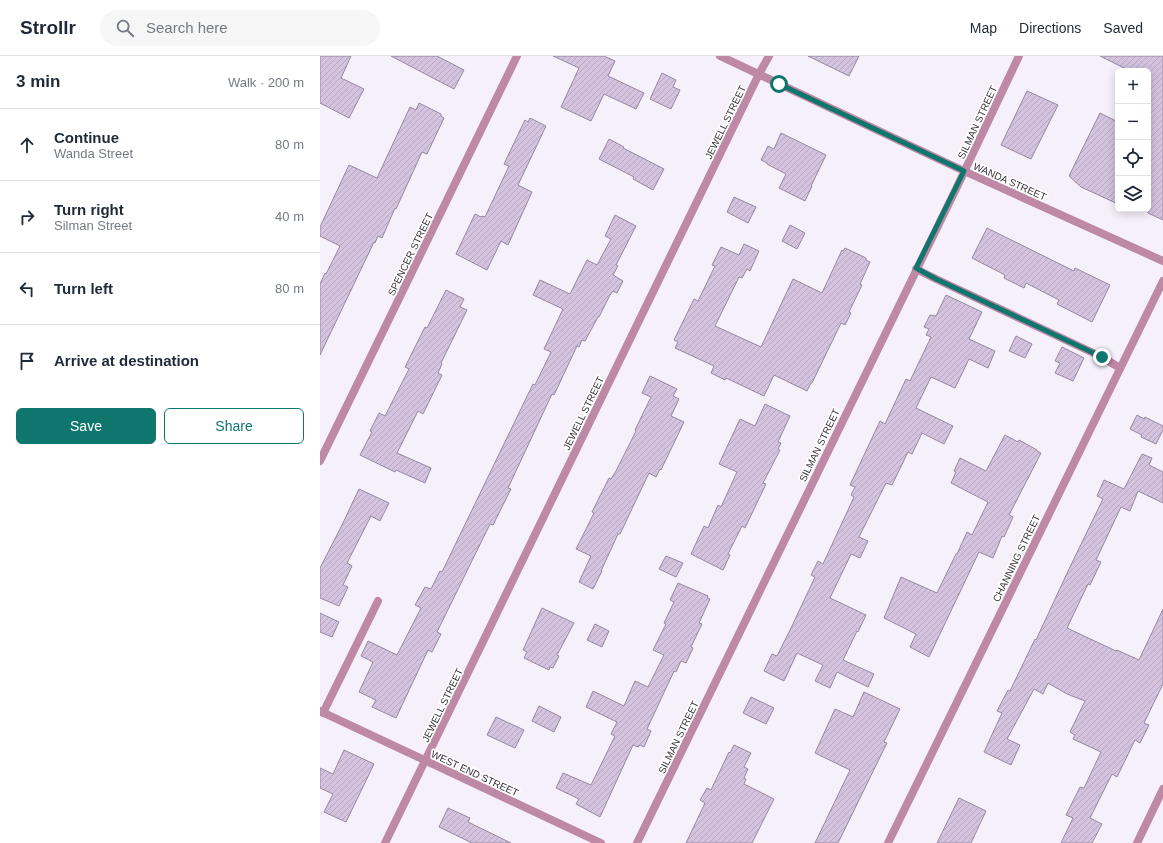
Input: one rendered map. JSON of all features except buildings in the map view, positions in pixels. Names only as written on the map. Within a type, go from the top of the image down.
[{"type":"street","name":"SPENCER STREET","points":[[320,461],[517,56]]},
{"type":"street","name":"WANDA STREET","points":[[720,56],[964,171],[1163,261]]},
{"type":"street","name":"JEWELL STREET","points":[[385,843],[769,56]]},
{"type":"street","name":"SILMAN STREET","points":[[637,843],[1019,56]]},
{"type":"street","points":[[916,268],[936,279],[1102,357],[1120,368]]},
{"type":"street","name":"CHANNING STREET","points":[[888,843],[1163,281]]},
{"type":"street","points":[[321,712],[378,601]]},
{"type":"street","name":"WEST END STREET","points":[[321,712],[601,843]]},
{"type":"street","points":[[1136,843],[1163,789]]},
{"type":"route","points":[[779,84],[964,171],[916,268],[936,279],[1102,357]]}]
